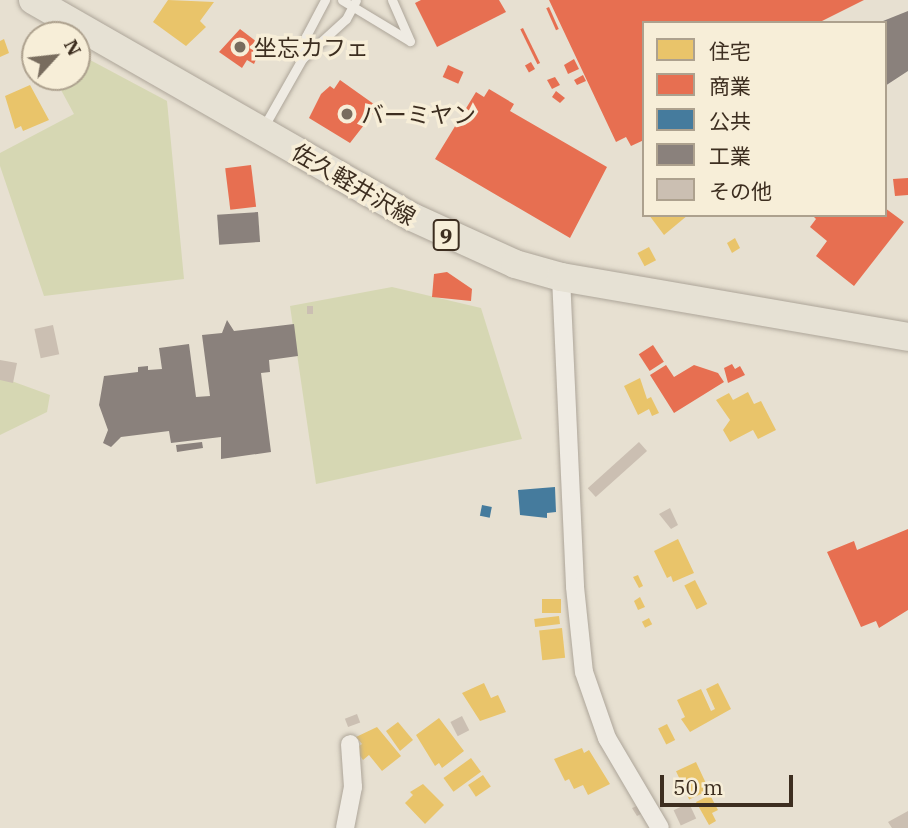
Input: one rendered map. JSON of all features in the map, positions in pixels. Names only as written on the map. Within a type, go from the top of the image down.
[{"type":"main road","name":"佐久軽井沢線","points":[[33,0],[439,232],[515,264],[561,277],[908,337]]},
{"type":"street","points":[[561,277],[575,587],[584,672],[607,738],[660,828]]},
{"type":"street","points":[[345,828],[353,787],[349,744]]},
{"type":"lane","points":[[302,59],[306,36],[325,0]]},
{"type":"lane","points":[[342,0],[354,3],[411,41],[393,0]]},
{"type":"lane","points":[[262,130],[302,59],[346,19],[354,3]]},
{"type":"green space","points":[[91,60],[167,101],[184,279],[44,296],[0,166],[0,153],[74,114],[62,91],[91,91]]},
{"type":"green space","points":[[392,287],[481,308],[522,439],[316,484],[290,306]]},
{"type":"green space","points":[[6,379],[50,395],[47,412],[0,435],[0,380]]},
{"type":"building: 住宅","points":[[168,0],[214,2],[200,21],[206,27],[186,46],[153,22]]},
{"type":"building: 住宅","points":[[4,39],[9,53],[0,57],[0,41]]},
{"type":"building: 住宅","points":[[21,89],[33,91],[49,120],[23,131],[21,126],[15,129],[5,96]]},
{"type":"building: 住宅","points":[[650,217],[686,217],[664,235]]},
{"type":"building: 住宅","points":[[735,238],[740,248],[732,253],[727,243]]},
{"type":"building: 住宅","points":[[649,247],[656,260],[645,266],[638,253]]},
{"type":"building: 住宅","points":[[640,378],[647,399],[651,397],[659,413],[652,416],[649,409],[638,415],[624,386]]},
{"type":"building: 住宅","points":[[748,392],[754,404],[761,401],[776,430],[758,439],[753,430],[730,442],[723,430],[730,420],[716,400],[729,393],[733,400]]},
{"type":"building: 住宅","points":[[678,539],[694,573],[673,582],[671,576],[667,578],[654,551]]},
{"type":"building: 住宅","points":[[638,575],[643,586],[639,588],[633,577]]},
{"type":"building: 住宅","points":[[695,580],[707,604],[697,610],[684,585]]},
{"type":"building: 住宅","points":[[640,597],[645,607],[638,610],[634,601]]},
{"type":"building: 住宅","points":[[542,599],[561,599],[561,613],[542,613]]},
{"type":"building: 住宅","points":[[559,616],[560,624],[535,627],[534,619]]},
{"type":"building: 住宅","points":[[649,618],[652,624],[645,628],[642,622]]},
{"type":"building: 住宅","points":[[562,628],[565,658],[542,660],[539,630]]},
{"type":"building: 住宅","points":[[484,683],[491,698],[498,695],[506,712],[480,721],[462,693]]},
{"type":"building: 住宅","points":[[718,683],[731,709],[690,732],[681,719],[685,717],[677,700],[701,689],[711,711],[715,709],[706,689]]},
{"type":"building: 住宅","points":[[439,718],[464,751],[442,768],[439,763],[435,766],[416,735]]},
{"type":"building: 住宅","points":[[398,722],[413,740],[400,751],[386,731]]},
{"type":"building: 住宅","points":[[667,724],[675,740],[666,745],[658,729]]},
{"type":"building: 住宅","points":[[377,727],[401,756],[382,771],[369,755],[363,760],[355,749],[362,744],[356,737]]},
{"type":"building: 住宅","points":[[582,748],[584,753],[589,750],[610,784],[588,795],[583,785],[574,789],[569,779],[565,781],[554,759]]},
{"type":"building: 住宅","points":[[471,758],[481,772],[453,792],[443,778]]},
{"type":"building: 住宅","points":[[696,762],[709,790],[689,799],[676,771]]},
{"type":"building: 住宅","points":[[483,775],[491,787],[476,797],[468,785]]},
{"type":"building: 住宅","points":[[423,784],[444,805],[425,824],[405,803],[413,795],[410,792]]},
{"type":"building: 住宅","points":[[710,795],[718,810],[712,813],[716,821],[709,825],[696,802]]},
{"type":"building: 商業","points":[[421,0],[499,0],[506,12],[437,47],[415,3]]},
{"type":"building: 商業","points":[[549,0],[864,0],[822,21],[642,21],[642,141],[631,146],[626,137],[616,142]]},
{"type":"building: 商業","points":[[549,7],[559,29],[556,30],[546,8]]},
{"type":"building: 商業","points":[[523,28],[540,63],[537,64],[520,29]]},
{"type":"building: 商業","points":[[240,29],[262,46],[254,64],[247,60],[242,68],[219,52]]},
{"type":"building: 商業","points":[[574,59],[579,69],[568,74],[564,65]]},
{"type":"building: 商業","points":[[531,62],[535,69],[529,72],[525,66]]},
{"type":"building: 商業","points":[[448,65],[464,72],[458,84],[443,77]]},
{"type":"building: 商業","points":[[583,75],[586,81],[577,85],[574,80]]},
{"type":"building: 商業","points":[[555,77],[560,85],[552,89],[547,80]]},
{"type":"building: 商業","points":[[340,80],[378,107],[350,143],[309,118],[321,94],[330,86],[334,89]]},
{"type":"building: 商業","points":[[489,89],[514,104],[510,111],[607,167],[570,238],[435,159],[476,92],[484,97]]},
{"type":"building: 商業","points":[[556,91],[565,98],[560,103],[552,97]]},
{"type":"building: 商業","points":[[251,165],[256,207],[230,210],[225,168]]},
{"type":"building: 商業","points":[[908,178],[908,195],[895,196],[893,179]]},
{"type":"building: 商業","points":[[887,209],[904,222],[854,286],[816,256],[827,241],[810,227],[816,219],[814,217],[887,217]]},
{"type":"building: 商業","points":[[447,272],[472,289],[471,301],[432,297],[434,274]]},
{"type":"building: 商業","points":[[653,345],[664,362],[650,371],[639,354]]},
{"type":"building: 商業","points":[[732,364],[735,369],[740,366],[745,375],[728,383],[724,368]]},
{"type":"building: 商業","points":[[666,365],[674,377],[694,365],[718,373],[724,382],[674,413],[650,375]]},
{"type":"building: 商業","points":[[908,529],[908,610],[879,628],[876,621],[861,627],[827,552],[854,541],[857,550]]},
{"type":"building: 公共","points":[[555,487],[556,512],[547,513],[547,518],[520,515],[518,490]]},
{"type":"building: 公共","points":[[482,505],[492,507],[490,518],[480,516]]},
{"type":"building: 工業","points":[[908,11],[908,71],[887,85],[887,21],[883,21]]},
{"type":"building: 工業","points":[[258,212],[260,242],[219,245],[217,215]]},
{"type":"building: 工業","points":[[227,320],[234,331],[294,324],[298,356],[269,360],[270,372],[261,373],[271,452],[221,459],[221,437],[171,443],[169,431],[121,437],[111,447],[103,443],[108,430],[99,405],[104,376],[138,372],[138,367],[148,366],[148,370],[162,369],[159,348],[189,344],[196,397],[210,396],[202,335],[222,333]]},
{"type":"building: 工業","points":[[202,442],[203,448],[177,452],[176,445]]},
{"type":"building: その他","points":[[307,306],[313,306],[313,314],[307,314]]},
{"type":"building: その他","points":[[53,325],[59,354],[41,358],[34,329]]},
{"type":"building: その他","points":[[0,360],[17,363],[13,383],[0,380]]},
{"type":"building: その他","points":[[639,442],[647,451],[596,497],[588,488]]},
{"type":"building: その他","points":[[670,508],[678,525],[671,529],[659,514]]},
{"type":"building: その他","points":[[357,714],[360,722],[348,727],[345,719]]},
{"type":"building: その他","points":[[462,716],[469,730],[458,736],[450,722]]},
{"type":"building: その他","points":[[689,803],[696,818],[681,826],[674,810]]},
{"type":"building: その他","points":[[637,806],[641,814],[637,816],[632,808]]},
{"type":"building: その他","points":[[908,811],[908,828],[892,828],[888,822]]},
{"type":"place","name":"坐忘カフェ","points":[[240,47]]},
{"type":"place","name":"バーミヤン","points":[[347,114]]}]
